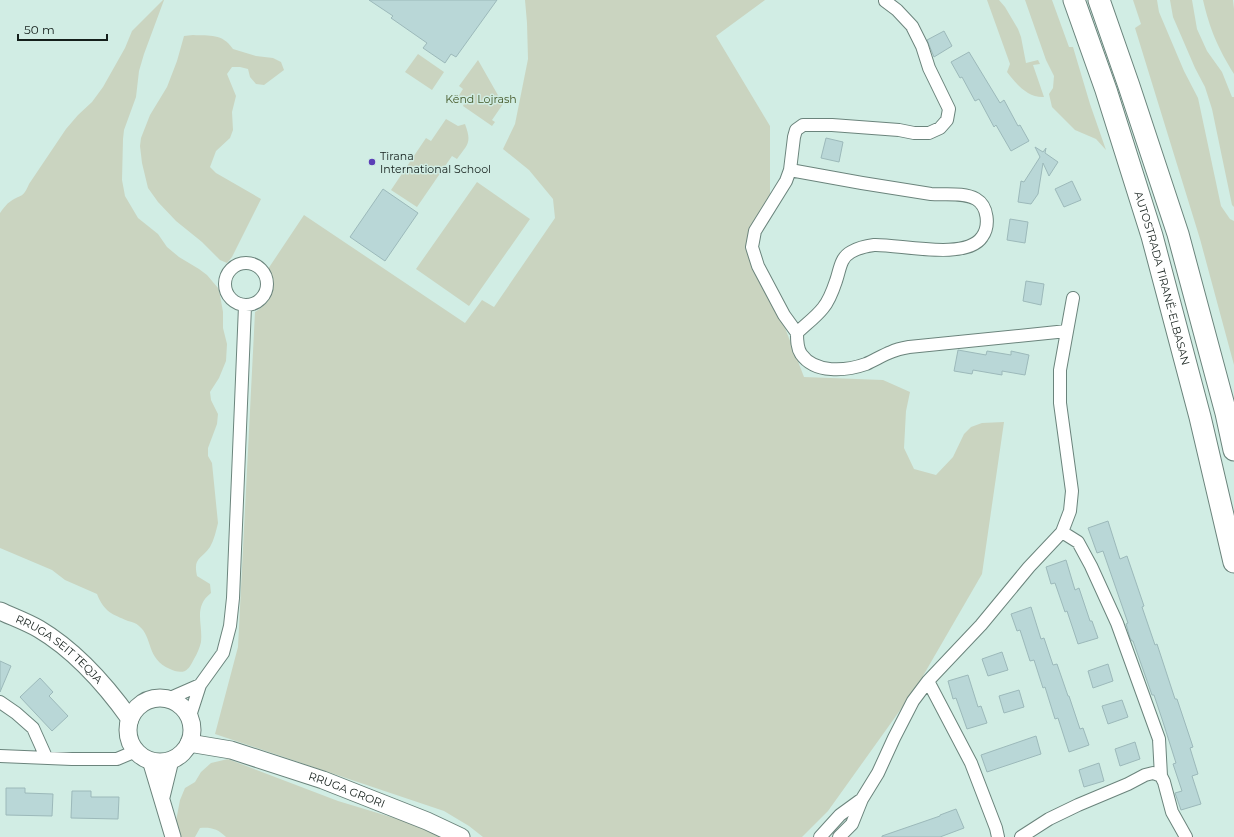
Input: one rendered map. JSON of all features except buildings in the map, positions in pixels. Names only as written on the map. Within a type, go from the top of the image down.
[{"type":"highway","name":"AUTOSTRADA TIRANË-ELBASAN","points":[[1074,0],[1106,90],[1152,236],[1200,417],[1234,562]]},
{"type":"highway","points":[[1099,0],[1178,234],[1224,406],[1234,450]]},
{"type":"main road","name":"RRUGA SEIT TEQJA","points":[[0,611],[38,628],[62,645],[98,678],[130,719]]},
{"type":"main road","name":"RRUGA SEIT TEQJA","points":[[112,694],[142,703]]},
{"type":"main road","points":[[159,698],[168,699],[181,706],[190,722],[191,734],[189,743],[182,753],[171,760],[161,762],[150,760],[143,757],[136,751],[128,736],[130,719],[134,710],[142,703],[159,698]]},
{"type":"main road","name":"RRUGA GRORI","points":[[190,722],[231,750]]},
{"type":"main road","name":"RRUGA GRORI","points":[[189,743],[231,750],[349,790],[427,821],[461,837]]},
{"type":"street","points":[[885,1],[897,10],[912,26],[922,46],[929,68],[949,109],[947,120],[940,128],[929,133],[914,133],[899,130],[832,125],[803,125],[796,130],[790,170],[782,187],[754,232],[752,247],[758,266],[784,315],[797,333],[798,347],[801,354],[811,364],[824,369],[850,369],[866,364],[892,351],[909,347],[1067,331]]},
{"type":"street","points":[[790,170],[868,185],[975,198],[983,205],[987,218],[986,231],[982,238],[976,244],[963,248],[930,249],[875,245],[863,247],[850,253],[840,265],[836,280],[823,308],[797,333]]},
{"type":"street","points":[[839,837],[852,824],[862,799],[878,773],[913,702],[928,681],[981,625],[1029,567],[1062,532],[1070,511],[1072,491],[1060,402],[1060,370],[1073,298]]},
{"type":"street","points":[[190,722],[200,685],[222,653],[230,626],[233,590],[245,306]]},
{"type":"street","points":[[1062,532],[1078,542],[1091,566],[1117,623],[1159,739],[1161,776],[1172,812],[1186,837]]},
{"type":"street","points":[[928,681],[971,763],[996,828],[998,837]]},
{"type":"street","points":[[168,699],[200,685]]},
{"type":"street","points":[[0,702],[16,713],[33,728],[46,757]]},
{"type":"street","points":[[0,756],[117,759],[136,751]]},
{"type":"street","points":[[150,760],[173,837]]},
{"type":"street","points":[[162,798],[171,760]]},
{"type":"street","points":[[1021,837],[1066,811],[1145,775],[1154,774],[1161,776]]},
{"type":"street","points":[[820,837],[840,815],[862,799]]},
{"type":"green space","points":[[163,0],[144,54],[139,71],[136,97],[124,130],[122,180],[125,196],[138,218],[158,234],[167,247],[179,257],[207,275],[218,288],[223,312],[223,328],[227,344],[226,361],[219,378],[210,392],[211,400],[218,414],[217,424],[208,448],[208,456],[212,463],[218,523],[210,547],[199,559],[196,565],[197,576],[210,584],[211,593],[205,598],[200,610],[201,642],[199,648],[189,667],[185,671],[181,672],[177,672],[162,665],[153,654],[146,636],[137,624],[109,612],[97,594],[65,580],[52,570],[0,548],[0,213],[11,201],[25,192],[66,129],[92,102],[103,87],[125,48],[132,31]]},
{"type":"green space","points":[[525,0],[765,0],[716,36],[770,126],[770,195],[755,250],[804,377],[883,380],[910,392],[906,411],[904,448],[914,469],[936,475],[953,457],[964,434],[971,427],[982,423],[1004,422],[982,574],[916,688],[828,811],[802,837],[483,837],[469,826],[444,811],[215,734],[238,647],[255,312],[266,303],[272,294],[272,282],[268,269],[304,215],[465,323],[482,300],[494,307],[555,218],[553,199],[529,170],[503,149],[515,124],[528,59]]},
{"type":"green space","points":[[987,0],[999,0],[1005,7],[1021,37],[1026,63],[1038,60],[1040,64],[1033,65],[1044,97],[1038,97],[1028,93],[1014,81],[1007,72],[1010,64]]},
{"type":"green space","points":[[1025,0],[1052,0],[1069,47],[1073,47],[1090,104],[1106,150],[1096,139],[1075,130],[1052,107],[1049,94],[1053,88],[1054,76],[1046,60]]},
{"type":"green space","points":[[1133,0],[1157,0],[1159,12],[1184,71],[1198,98],[1221,206],[1230,219],[1234,221],[1234,365],[1200,239],[1135,28],[1141,24]]},
{"type":"green space","points":[[1170,0],[1192,0],[1197,29],[1207,51],[1222,72],[1232,97],[1234,97],[1234,207],[1232,205],[1212,109],[1205,87],[1173,17]]},
{"type":"green space","points":[[1203,0],[1233,0],[1234,74],[1223,56],[1215,38]]},
{"type":"green space","points":[[184,36],[215,36],[224,40],[233,49],[256,56],[273,58],[281,62],[284,70],[264,85],[256,84],[250,77],[248,69],[232,67],[227,74],[236,96],[232,112],[233,130],[230,138],[216,151],[210,167],[216,173],[261,199],[232,257],[227,263],[220,260],[202,242],[176,221],[158,202],[148,188],[142,163],[140,146],[141,138],[150,115],[167,87],[177,61]]},
{"type":"green space","name":"Kënd Lojrash","points":[[418,54],[444,72],[432,90],[405,72]]},
{"type":"green space","name":"Kënd Lojrash","points":[[478,60],[503,104],[492,120],[495,122],[492,126],[463,106],[465,102],[458,97],[463,89],[459,86]]},
{"type":"green space","points":[[446,119],[458,126],[465,124],[468,135],[468,143],[457,159],[452,156],[417,207],[391,190],[426,138],[431,141]]},
{"type":"green space","points":[[477,182],[530,219],[469,306],[416,269]]},
{"type":"green space","points":[[228,759],[338,801],[434,830],[448,837],[226,837],[217,830],[211,828],[200,828],[195,837],[180,837],[175,826],[180,800],[185,788],[195,782],[201,772],[211,763]]},
{"type":"place","name":"Tirana International School","points":[[372,162]]}]
